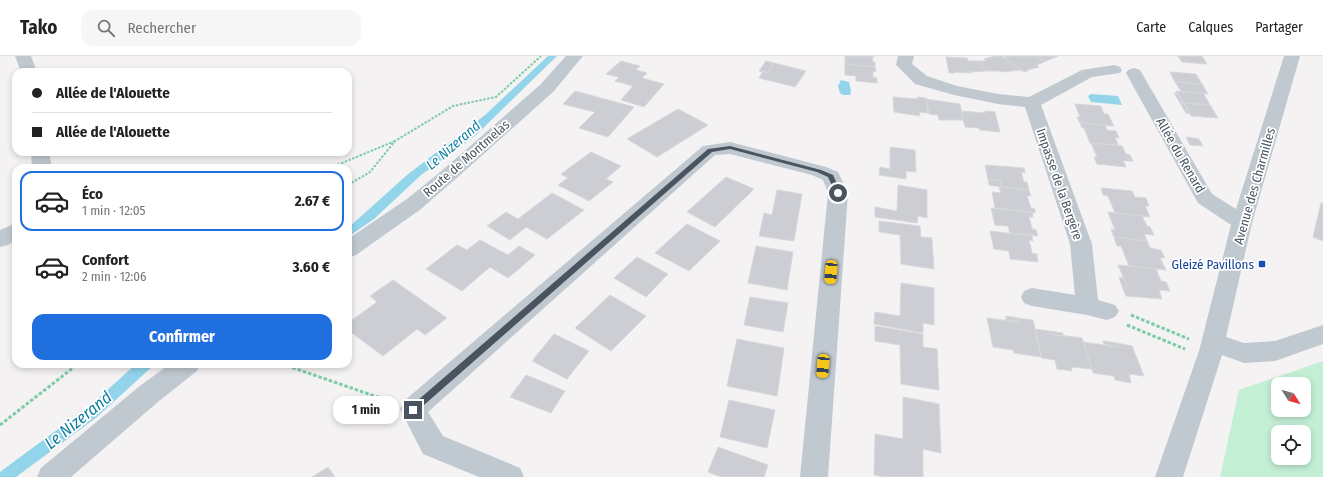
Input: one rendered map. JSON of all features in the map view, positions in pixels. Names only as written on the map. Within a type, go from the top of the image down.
[{"type":"street","points":[[23,56],[28,68]]},
{"type":"street","name":"Route de Montmelas","points":[[352,247],[414,204],[452,172],[547,88],[575,56]]},
{"type":"street","points":[[906,56],[904,64],[921,80],[954,90],[998,99],[1032,103],[1088,73],[1120,64]]},
{"type":"street","name":"Avenue des Charmilles","points":[[1169,477],[1211,349],[1242,223],[1292,56]]},
{"type":"street","name":"Allée du Renard","points":[[1120,64],[1205,198],[1242,223]]},
{"type":"street","name":"Impasse de la Bergère","points":[[1032,103],[1081,244],[1097,308]]},
{"type":"street","points":[[510,477],[433,445],[413,410],[710,150],[730,148],[819,171],[831,176],[838,193],[814,477]]},
{"type":"street","points":[[0,240],[12,232]]},
{"type":"street","points":[[1032,297],[1097,308]]},
{"type":"street","points":[[1211,349],[1244,353],[1275,351],[1323,334]]},
{"type":"street","points":[[51,477],[150,393],[183,368]]},
{"type":"path","points":[[340,164],[395,141],[453,106],[496,97],[541,56]]},
{"type":"path","points":[[352,183],[370,172],[395,141]]},
{"type":"path","points":[[1097,308],[1118,321],[1211,349]]},
{"type":"path","points":[[1097,308],[1123,312],[1211,349]]},
{"type":"path","points":[[0,425],[73,368]]},
{"type":"path","points":[[293,368],[413,410]]},
{"type":"green space","points":[[1323,361],[1323,477],[1220,477],[1239,390],[1271,379],[1271,417],[1311,417],[1311,377],[1277,377]]},
{"type":"water","name":"Le Nizerand","points":[[548,56],[557,56],[475,136],[421,175],[374,219],[352,234],[352,224],[407,175],[485,115]]},
{"type":"water","points":[[841,80],[849,82],[851,91],[850,95],[843,95],[840,93],[838,86]]},
{"type":"water","points":[[1091,94],[1118,96],[1122,105],[1091,102],[1088,96]]},
{"type":"water","name":"Le Nizerand","points":[[132,368],[151,368],[97,417],[16,477],[0,477],[0,472],[92,404]]},
{"type":"building","points":[[845,56],[872,56],[873,62],[875,62],[875,67],[845,64]]},
{"type":"building","points":[[1002,56],[1021,70],[1002,72],[986,71],[978,61],[987,61],[984,59]]},
{"type":"building","points":[[1036,56],[1046,61],[1037,65],[1039,67],[1024,72],[1003,57]]},
{"type":"building","points":[[1036,56],[1058,56],[1046,61]]},
{"type":"building","points":[[1178,56],[1202,56],[1207,64],[1182,62]]},
{"type":"building","points":[[946,57],[967,58],[968,61],[978,61],[986,71],[949,73]]},
{"type":"building","points":[[621,61],[640,66],[636,70],[647,73],[642,78],[664,84],[644,107],[621,100],[633,86],[615,81],[619,77],[606,74]]},
{"type":"building","points":[[766,61],[774,63],[768,73],[759,71]]},
{"type":"building","points":[[774,63],[806,71],[795,87],[759,78],[763,71],[768,73]]},
{"type":"building","points":[[845,64],[875,67],[876,72],[873,72],[873,77],[877,78],[877,83],[856,81],[856,76],[845,75]]},
{"type":"building","points":[[1170,72],[1196,74],[1202,84],[1175,82]]},
{"type":"building","points":[[1175,82],[1202,84],[1208,94],[1181,91]]},
{"type":"building","points":[[575,91],[634,107],[608,137],[579,128],[595,112],[563,104]]},
{"type":"building","points":[[1176,91],[1203,93],[1210,105],[1184,103]]},
{"type":"building","points":[[1174,93],[1178,94],[1184,103],[1180,103]]},
{"type":"building","points":[[893,97],[917,99],[917,97],[926,98],[928,113],[919,112],[920,116],[894,112]]},
{"type":"building","points":[[926,99],[960,104],[963,120],[939,120],[938,115],[929,114]]},
{"type":"building","points":[[1180,103],[1184,103],[1190,114],[1186,113]]},
{"type":"building","points":[[1184,103],[1210,105],[1218,118],[1191,116]]},
{"type":"building","points":[[1075,104],[1101,106],[1104,114],[1108,114],[1114,126],[1080,123],[1077,117],[1080,117]]},
{"type":"building","points":[[678,109],[708,125],[657,157],[627,139]]},
{"type":"building","points":[[961,111],[985,113],[985,111],[995,112],[1000,132],[965,127]]},
{"type":"building","points":[[1080,123],[1105,125],[1107,130],[1116,131],[1119,138],[1115,137],[1118,145],[1090,143],[1084,128],[1082,128]]},
{"type":"building","points":[[1186,137],[1199,139],[1203,146],[1190,145]]},
{"type":"building","points":[[1091,143],[1122,146],[1126,154],[1130,155],[1133,161],[1123,161],[1126,167],[1097,164],[1094,157],[1097,157]]},
{"type":"building","points":[[890,147],[915,150],[916,172],[906,171],[906,179],[879,175],[880,167],[890,169]]},
{"type":"building","points":[[591,152],[621,166],[606,179],[613,182],[589,201],[558,185],[568,178],[561,174]]},
{"type":"building","points":[[985,165],[1024,168],[1025,173],[1021,172],[1024,182],[1027,182],[1029,190],[1001,187],[1000,180],[988,179]]},
{"type":"building","points":[[726,177],[754,189],[715,227],[687,212]]},
{"type":"building","points":[[988,179],[1000,180],[1001,187],[989,185]]},
{"type":"building","points":[[898,185],[927,190],[927,218],[918,216],[917,223],[875,217],[875,207],[897,211]]},
{"type":"building","points":[[999,187],[1029,190],[1031,196],[1027,196],[1031,208],[1035,209],[1035,213],[995,208],[992,192],[1001,193]]},
{"type":"building","points":[[1101,188],[1132,191],[1135,197],[1146,198],[1149,206],[1145,206],[1150,217],[1115,213],[1108,196],[1103,195]]},
{"type":"building","points":[[777,190],[802,194],[794,241],[759,236],[764,213],[772,215]]},
{"type":"building","points":[[552,193],[584,210],[547,239],[526,227],[510,240],[487,226],[506,212],[518,219]]},
{"type":"building","points":[[1321,203],[1323,203],[1323,241],[1313,237]]},
{"type":"building","points":[[991,208],[1032,212],[1033,217],[1029,217],[1032,229],[1036,230],[1038,236],[1010,233],[1008,226],[995,225]]},
{"type":"building","points":[[1108,212],[1142,216],[1154,235],[1144,234],[1147,241],[1114,237],[1111,229],[1115,230]]},
{"type":"building","points":[[879,221],[920,226],[921,237],[932,238],[934,269],[901,264],[900,235],[879,232]]},
{"type":"building","points":[[687,224],[720,241],[689,271],[655,253]]},
{"type":"building","points":[[990,231],[1032,236],[1033,241],[1029,240],[1032,253],[1037,254],[1038,262],[1010,259],[1009,251],[994,249]]},
{"type":"building","points":[[1114,237],[1147,241],[1150,248],[1161,250],[1165,258],[1160,258],[1166,270],[1129,266],[1121,246],[1117,246]]},
{"type":"building","points":[[480,240],[508,255],[519,246],[535,255],[508,278],[490,267],[462,291],[426,269],[457,245],[467,250]]},
{"type":"building","points":[[756,246],[793,252],[787,290],[748,283]]},
{"type":"building","points":[[637,257],[668,274],[646,297],[614,278]]},
{"type":"building","points":[[1118,265],[1156,269],[1161,281],[1166,282],[1170,291],[1159,290],[1162,299],[1126,296],[1122,286],[1128,287]]},
{"type":"building","points":[[1119,277],[1124,278],[1128,287],[1122,286]]},
{"type":"building","points":[[393,280],[447,318],[425,335],[417,329],[383,356],[352,333],[352,320],[377,302],[370,296]]},
{"type":"building","points":[[901,283],[934,288],[934,325],[923,323],[923,333],[874,324],[875,312],[900,316]]},
{"type":"building","points":[[610,295],[646,316],[611,351],[575,328]]},
{"type":"building","points":[[750,297],[788,303],[783,332],[744,325]]},
{"type":"building","points":[[1006,316],[1018,318],[1019,322],[1006,320]]},
{"type":"building","points":[[987,318],[1019,322],[1018,318],[1033,320],[1041,357],[1014,353],[1013,350],[993,347]]},
{"type":"building","points":[[875,326],[923,334],[923,347],[937,349],[939,390],[901,384],[900,345],[875,341]]},
{"type":"building","points":[[1035,329],[1049,331],[1050,334],[1082,338],[1092,369],[1071,367],[1072,371],[1057,369],[1055,360],[1042,358]]},
{"type":"building","points":[[1049,331],[1063,333],[1063,336],[1050,334]]},
{"type":"building","points":[[554,334],[589,351],[567,379],[532,361]]},
{"type":"building","points":[[737,339],[784,348],[777,396],[727,386]]},
{"type":"building","points":[[1103,341],[1117,343],[1118,347],[1104,344]]},
{"type":"building","points":[[1083,342],[1118,347],[1117,343],[1132,346],[1144,376],[1129,374],[1131,383],[1115,380],[1114,376],[1093,373]]},
{"type":"building","points":[[526,375],[565,391],[551,413],[510,397]]},
{"type":"building","points":[[903,397],[939,404],[941,453],[923,449],[923,477],[885,477],[874,475],[875,434],[903,439]]},
{"type":"building","points":[[729,400],[775,410],[767,448],[720,437]]},
{"type":"building","points":[[718,447],[768,465],[764,477],[721,477],[708,472]]},
{"type":"building","points":[[328,467],[335,477],[312,477]]},
{"type":"place","name":"Gleizé Pavillons","points":[[1262,264]]},
{"type":"route","points":[[413,410],[710,150],[730,148],[819,171],[831,176],[838,193]]}]
